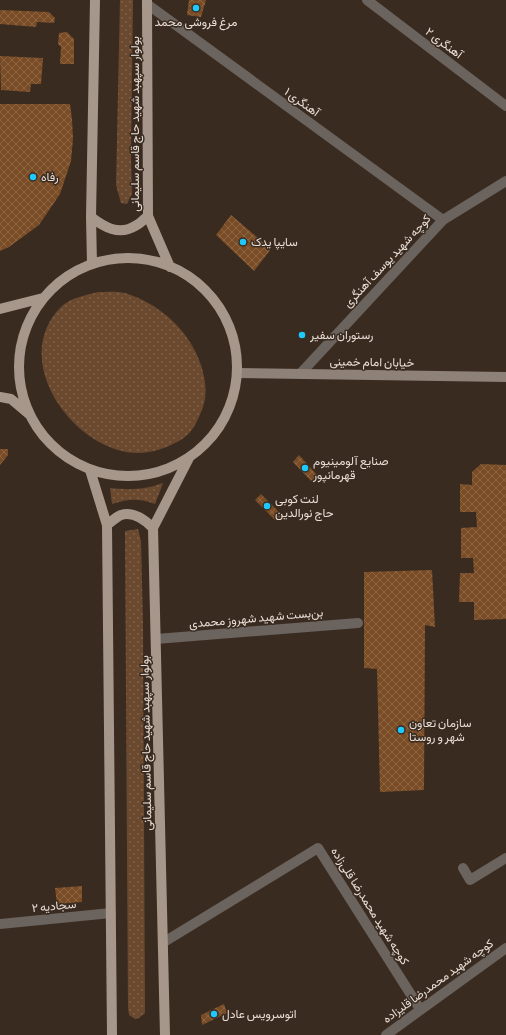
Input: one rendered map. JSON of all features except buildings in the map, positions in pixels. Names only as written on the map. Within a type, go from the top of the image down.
[{"type":"main road","points":[[92,264],[91,218],[95,0]]},
{"type":"main road","name":"بولوار سپهبد شهید حاج قاسم سلیمانی","points":[[147,2],[148,216],[170,266]]},
{"type":"main road","points":[[91,218],[105,227],[119,232],[135,227],[148,216]]},
{"type":"main road","points":[[118,258],[144,259],[170,266],[198,284],[220,309],[234,340],[237,373],[230,406],[214,436],[189,458],[158,473],[124,477],[90,470],[66,457],[55,448],[45,438],[30,415],[20,385],[19,354],[27,324],[43,298],[66,277],[92,264],[118,258]]},
{"type":"main road","points":[[0,309],[43,298]]},
{"type":"main road","name":"خیابان امام خمینی","points":[[237,373],[506,376]]},
{"type":"main road","points":[[0,397],[11,399],[30,415]]},
{"type":"main road","name":"بولوار سپهبد شهید حاج قاسم سلیمانی","points":[[165,1035],[164,942],[153,528],[189,458]]},
{"type":"main road","points":[[90,470],[107,525],[112,1035]]},
{"type":"main road","points":[[107,525],[120,515],[133,515],[145,520],[153,528]]},
{"type":"street","name":"آهنگری ۲","points":[[367,0],[506,106]]},
{"type":"street","name":"آهنگری ۱","points":[[147,2],[442,220]]},
{"type":"street","name":"کوچه شهید یوسف آهنگری","points":[[300,374],[442,220],[506,181]]},
{"type":"street","name":"بن‌بست شهید شهروز محمدی","points":[[156,639],[358,623]]},
{"type":"street","name":"کوچه شهید محمدرضا قلی‌زاده","points":[[164,942],[318,848],[420,1010]]},
{"type":"street","points":[[463,868],[470,880],[506,858]]},
{"type":"street","name":"سجادیه ۲","points":[[0,924],[112,913]]},
{"type":"street","name":"کوچه شهید محمدرضا قلیزاده","points":[[386,1035],[506,948]]},
{"type":"shaded area","points":[[120,0],[133,0],[132,194],[127,204],[121,203],[116,185]]},
{"type":"shaded area","points":[[98,292],[125,293],[150,304],[172,320],[196,352],[204,377],[205,401],[192,430],[182,440],[150,452],[136,453],[122,451],[101,443],[81,430],[65,412],[52,392],[44,370],[42,348],[48,326],[62,306],[66,303],[79,297]]},
{"type":"shaded area","points":[[163,483],[155,504],[134,500],[112,504],[110,488],[136,489]]},
{"type":"shaded area","points":[[138,529],[141,541],[143,625],[145,1013],[139,1018],[135,1019],[129,1015],[128,1008],[125,531]]},
{"type":"place","name":"مرغ فروشی محمد","points":[[196,8]]},
{"type":"place","name":"رفاه","points":[[33,177]]},
{"type":"place","name":"سایپا یدک","points":[[243,242]]},
{"type":"place","name":"رستوران سفیر","points":[[302,335]]},
{"type":"place","name":"صنایع آلومینیوم قهرمانپور","points":[[305,468]]},
{"type":"place","name":"لنت کوبی حاج نورالدین","points":[[267,506]]},
{"type":"place","name":"سازمان تعاون شهر و روستا","points":[[401,730]]},
{"type":"place","name":"اتوسرویس عادل","points":[[214,1014]]}]
